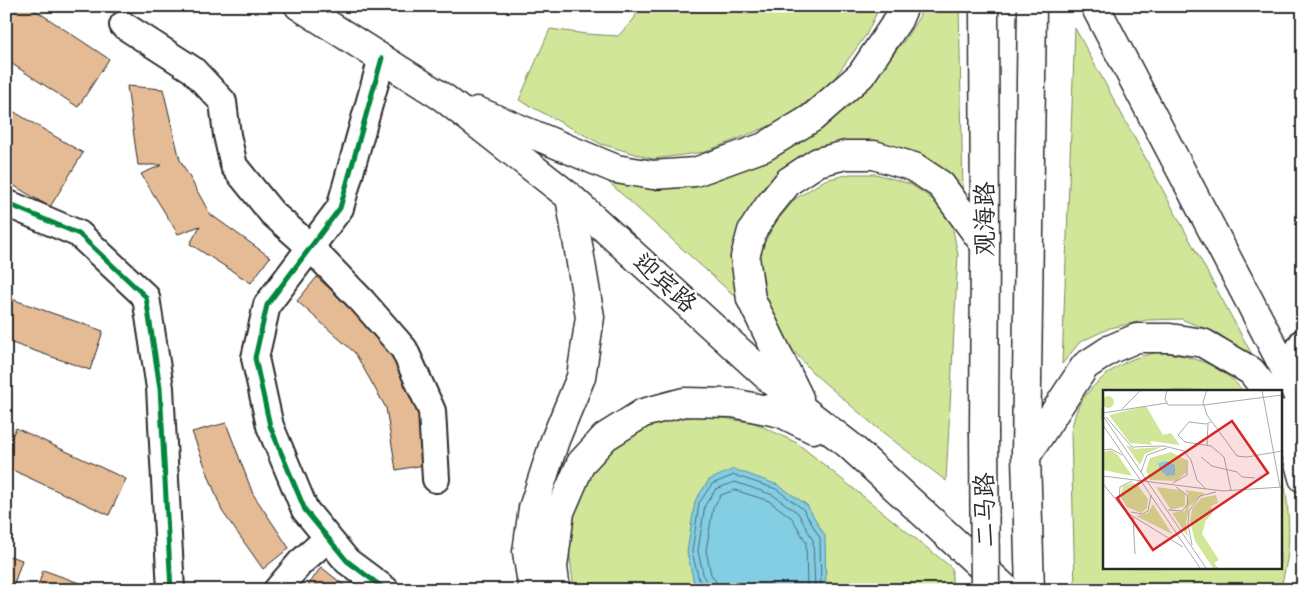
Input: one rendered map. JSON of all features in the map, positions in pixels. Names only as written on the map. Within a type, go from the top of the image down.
[{"type":"main road","name":"迎宾路","points":[[299,6],[444,98],[570,197],[805,411],[849,445],[1007,590]]},
{"type":"main road","points":[[444,98],[616,169],[653,175],[695,172],[764,147],[812,118],[860,75],[898,20],[904,6]]},
{"type":"main road","name":"观海路","points":[[984,6],[984,431]]},
{"type":"main road","name":"二马路","points":[[1030,590],[1026,456],[1032,6]]},
{"type":"main road","points":[[1095,6],[1286,371],[1303,409]]},
{"type":"main road","points":[[805,411],[751,299],[745,257],[752,231],[789,181],[818,162],[846,155],[874,155],[914,167],[941,185],[985,245]]},
{"type":"main road","points":[[533,590],[527,552],[532,508],[555,440],[581,377],[590,317],[570,197]]},
{"type":"main road","points":[[1026,456],[1085,366],[1111,348],[1136,338],[1170,338],[1203,343],[1251,371],[1266,390]]},
{"type":"main road","points":[[556,590],[553,566],[560,512],[581,463],[605,437],[644,413],[684,402],[733,403],[781,414],[849,445]]},
{"type":"main road","points":[[1282,417],[1303,478]]},
{"type":"main road","name":"二马路","points":[[984,431],[985,590]]},
{"type":"street","points":[[123,25],[193,70],[223,102],[234,166],[272,213],[310,247],[363,302],[404,349],[432,411],[436,479]]},
{"type":"street","points":[[382,58],[340,208],[267,306],[255,358],[270,426],[304,510],[347,561],[386,590]]},
{"type":"street","points":[[6,203],[79,234],[146,297],[160,388],[171,590]]},
{"type":"street","points":[[1286,371],[1303,342]]},
{"type":"street","points":[[277,590],[300,563],[328,538]]},
{"type":"green space","points":[[640,6],[880,6],[866,35],[831,83],[782,121],[705,152],[653,159],[601,144],[519,100],[550,29],[618,36],[634,19]]},
{"type":"green space","points":[[923,6],[959,6],[963,190],[939,169],[915,152],[883,143],[850,143],[789,165],[766,184],[741,226],[739,300],[594,169],[721,174],[748,168],[790,148],[821,126],[881,69],[904,41],[919,17]]},
{"type":"green space","points":[[1075,28],[1256,362],[1219,334],[1181,319],[1147,320],[1110,328],[1080,342],[1062,364]]},
{"type":"green space","points":[[850,174],[876,174],[910,184],[934,200],[951,220],[958,255],[946,481],[876,427],[812,372],[781,336],[760,300],[757,269],[763,245],[776,222],[795,199],[825,180]]},
{"type":"green space","points":[[1158,352],[1205,362],[1225,374],[1242,390],[1103,390],[1103,568],[1282,568],[1282,473],[1287,499],[1289,538],[1287,559],[1280,590],[1075,590],[1071,431],[1076,411],[1088,393],[1111,371],[1132,359]]},
{"type":"green space","points":[[703,415],[755,423],[797,443],[952,568],[952,590],[577,590],[573,582],[567,533],[582,486],[604,456],[632,432],[665,421]]},
{"type":"water","points":[[734,469],[778,485],[807,505],[825,536],[826,590],[699,590],[694,583],[687,552],[695,501],[709,480]]},
{"type":"building","points":[[6,6],[29,6],[109,59],[78,107],[6,60]]},
{"type":"building","points":[[127,86],[163,89],[180,160],[210,214],[270,257],[251,283],[190,244],[200,226],[178,234],[141,174],[162,165],[138,165]]},
{"type":"building","points":[[6,107],[83,153],[50,207],[6,181]]},
{"type":"building","points":[[317,277],[377,332],[418,397],[435,463],[396,470],[386,408],[355,353],[297,301]]},
{"type":"building","points":[[6,297],[103,331],[90,370],[6,341]]},
{"type":"building","points":[[226,423],[253,494],[289,548],[263,569],[222,511],[192,432]]},
{"type":"building","points":[[16,428],[126,479],[109,515],[6,467],[6,448]]},
{"type":"building","points":[[6,555],[22,560],[12,590],[6,590]]},
{"type":"building","points":[[321,567],[350,590],[305,590]]},
{"type":"building","points":[[43,570],[99,590],[37,590]]},
{"type":"cycle path","points":[[382,58],[340,208],[267,305],[255,358],[270,426],[305,510],[347,561],[386,590]]},
{"type":"cycle path","points":[[6,203],[79,234],[146,297],[160,388],[171,590]]}]
